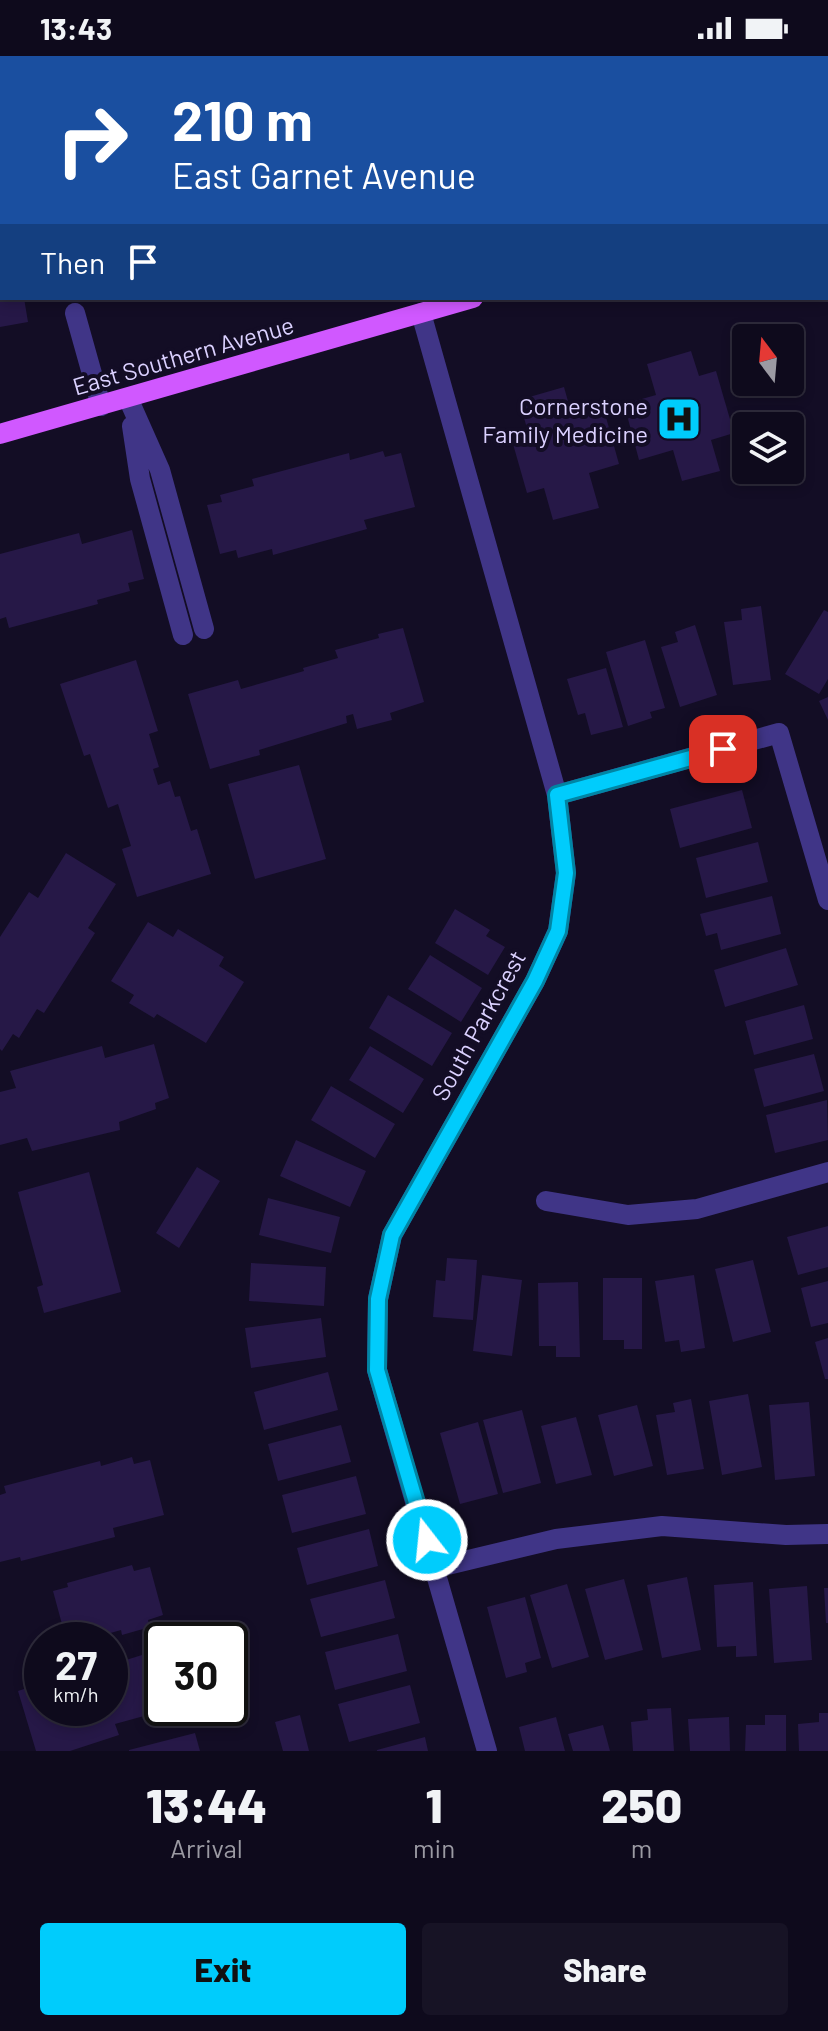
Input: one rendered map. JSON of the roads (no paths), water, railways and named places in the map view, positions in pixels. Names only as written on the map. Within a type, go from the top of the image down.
[{"type":"main road","name":"East Southern Avenue","points":[[0,434],[466,300]]},
{"type":"street","points":[[75,313],[101,406]]},
{"type":"street","name":"South Parkcrest","points":[[421,313],[557,795],[566,873],[558,931],[535,981],[392,1235],[378,1299],[377,1370],[487,1751]]},
{"type":"street","points":[[128,398],[160,470],[204,629]]},
{"type":"street","points":[[128,398],[140,479],[183,635]]},
{"type":"street","points":[[557,795],[779,733],[828,900]]},
{"type":"street","points":[[546,1201],[628,1215],[697,1209],[828,1172]]},
{"type":"street","points":[[435,1568],[556,1539],[662,1526],[786,1535],[828,1534]]},
{"type":"place","name":"Cornerstone Family Medicine","points":[[679,419]]}]
